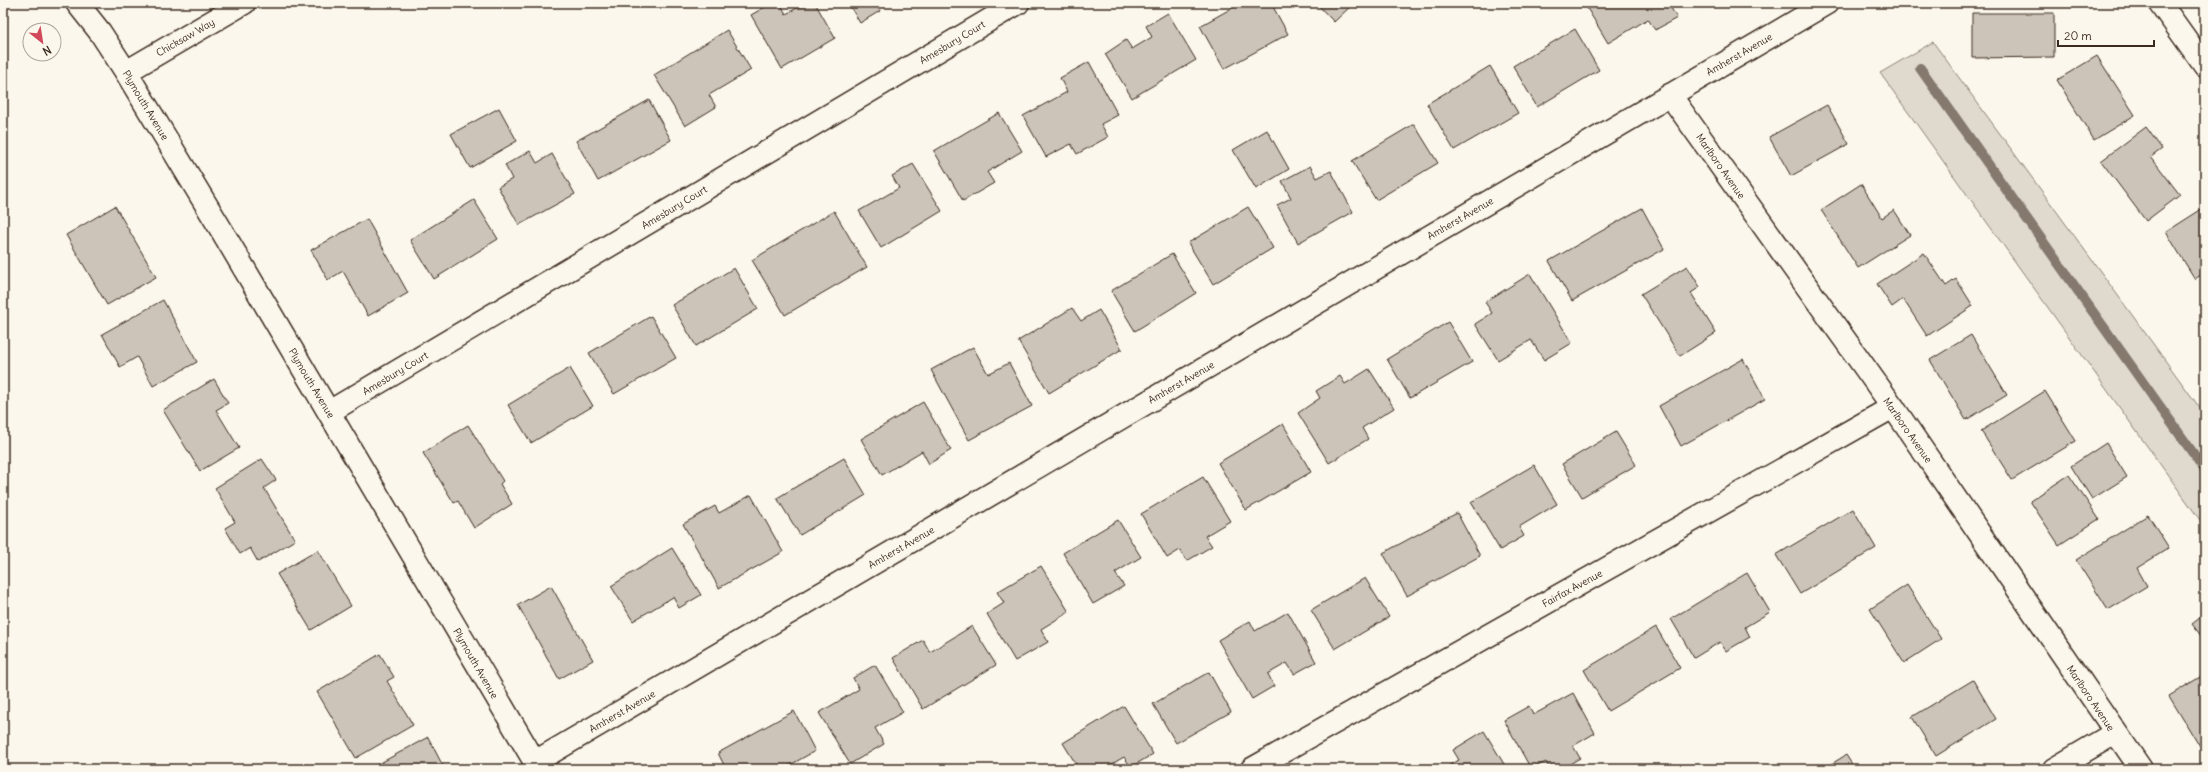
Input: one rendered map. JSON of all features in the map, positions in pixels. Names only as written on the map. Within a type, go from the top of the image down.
[{"type":"street","name":"Plymouth Avenue","points":[[77,3],[100,32],[126,72],[537,765]]},
{"type":"street","name":"Chicksaw Way","points":[[126,72],[244,3]]},
{"type":"street","name":"Amesbury Court","points":[[329,412],[1018,3]]},
{"type":"street","name":"Amherst Avenue","points":[[537,765],[1827,3]]},
{"type":"street","points":[[2160,3],[2205,66]]},
{"type":"street","name":"Marlboro Avenue","points":[[1670,95],[1892,408],[2141,769]]},
{"type":"street","name":"Fairfax Avenue","points":[[1252,769],[1892,408]]},
{"type":"street","points":[[2054,769],[2115,733]]},
{"type":"shaded area","points":[[1933,42],[2205,415],[2205,527],[1880,73]]},
{"type":"building","points":[[772,3],[780,3],[786,14],[806,3],[815,3],[835,38],[782,69],[751,15]]},
{"type":"building","points":[[848,3],[875,3],[880,11],[860,23]]},
{"type":"building","points":[[1241,3],[1271,3],[1288,34],[1224,69],[1200,26]]},
{"type":"building","points":[[1316,3],[1354,3],[1334,22]]},
{"type":"building","points":[[1584,3],[1668,3],[1677,18],[1655,30],[1648,19],[1608,43]]},
{"type":"building","points":[[1693,3],[1705,3],[1696,8]]},
{"type":"building","points":[[1168,13],[1196,60],[1132,98],[1105,54],[1126,40],[1132,49],[1152,37],[1146,26]]},
{"type":"building","points":[[1972,13],[2054,13],[2054,57],[1972,58]]},
{"type":"building","points":[[1575,29],[1599,70],[1537,107],[1513,66]]},
{"type":"building","points":[[727,30],[751,70],[709,95],[716,107],[685,126],[654,75]]},
{"type":"building","points":[[2097,56],[2135,115],[2094,140],[2057,80]]},
{"type":"building","points":[[1089,62],[1118,115],[1101,124],[1108,137],[1077,154],[1071,144],[1046,157],[1023,116],[1067,92],[1060,78]]},
{"type":"building","points":[[1490,66],[1518,113],[1454,150],[1427,104]]},
{"type":"building","points":[[649,100],[671,140],[598,181],[576,141]]},
{"type":"building","points":[[1827,105],[1849,144],[1791,176],[1769,137]]},
{"type":"building","points":[[499,108],[517,141],[470,168],[451,134]]},
{"type":"building","points":[[999,113],[1022,151],[987,172],[994,183],[963,201],[934,151]]},
{"type":"building","points":[[1414,124],[1438,163],[1376,200],[1352,161]]},
{"type":"building","points":[[2146,127],[2162,149],[2151,157],[2180,195],[2146,221],[2101,161]]},
{"type":"building","points":[[1267,130],[1289,169],[1256,189],[1233,150]]},
{"type":"building","points":[[530,151],[537,163],[552,154],[575,194],[519,225],[498,187],[512,179],[505,165]]},
{"type":"building","points":[[913,164],[942,211],[881,248],[859,211],[899,188],[892,176]]},
{"type":"building","points":[[1310,166],[1317,178],[1331,171],[1353,212],[1298,243],[1277,205],[1291,198],[1282,181]]},
{"type":"building","points":[[1861,184],[1882,218],[1894,210],[1910,235],[1858,268],[1821,210]]},
{"type":"building","points":[[474,200],[498,239],[434,279],[410,240]]},
{"type":"building","points":[[115,206],[156,277],[107,305],[66,235]]},
{"type":"building","points":[[1248,207],[1273,248],[1213,284],[1188,243]]},
{"type":"building","points":[[2205,207],[2205,272],[2195,279],[2166,232]]},
{"type":"building","points":[[1642,208],[1664,249],[1572,301],[1549,261]]},
{"type":"building","points":[[834,211],[867,267],[785,315],[752,260]]},
{"type":"building","points":[[367,219],[408,293],[368,316],[343,271],[328,280],[311,250]]},
{"type":"building","points":[[1924,253],[1946,286],[1956,279],[1973,306],[1927,336],[1903,299],[1892,307],[1877,284]]},
{"type":"building","points":[[1172,254],[1196,293],[1135,331],[1111,291]]},
{"type":"building","points":[[1687,266],[1700,287],[1691,293],[1716,333],[1680,356],[1641,294]]},
{"type":"building","points":[[734,268],[758,309],[696,346],[672,305]]},
{"type":"building","points":[[1530,274],[1572,343],[1544,360],[1531,340],[1498,360],[1475,324],[1492,313],[1485,302]]},
{"type":"building","points":[[163,300],[197,362],[153,386],[137,357],[120,367],[102,334]]},
{"type":"building","points":[[1072,308],[1081,321],[1099,310],[1122,349],[1049,393],[1018,341]]},
{"type":"building","points":[[651,316],[676,358],[614,394],[589,353]]},
{"type":"building","points":[[1448,322],[1472,362],[1410,398],[1387,359]]},
{"type":"building","points":[[1971,335],[2007,395],[1966,420],[1930,360]]},
{"type":"building","points":[[973,347],[988,374],[1009,363],[1032,406],[969,440],[931,370]]},
{"type":"building","points":[[1743,359],[1765,399],[1681,446],[1659,406]]},
{"type":"building","points":[[570,368],[593,406],[531,443],[508,405]]},
{"type":"building","points":[[1369,369],[1394,408],[1362,428],[1368,439],[1329,463],[1298,413],[1320,398],[1316,391],[1340,376],[1345,384]]},
{"type":"building","points":[[214,379],[228,403],[216,410],[239,448],[200,471],[163,410]]},
{"type":"building","points":[[2045,391],[2076,441],[2012,480],[1981,431]]},
{"type":"building","points":[[923,402],[951,450],[929,464],[922,451],[882,475],[861,439]]},
{"type":"building","points":[[1283,424],[1311,472],[1246,510],[1218,463]]},
{"type":"building","points":[[468,425],[503,481],[500,484],[512,504],[474,528],[458,501],[454,503],[423,453]]},
{"type":"building","points":[[1616,432],[1636,465],[1582,497],[1562,464]]},
{"type":"building","points":[[2106,443],[2127,477],[2092,499],[2071,466]]},
{"type":"building","points":[[844,458],[866,495],[800,535],[777,498]]},
{"type":"building","points":[[262,459],[276,480],[264,488],[295,540],[258,562],[250,548],[240,554],[225,528],[235,522],[215,488]]},
{"type":"building","points":[[1534,465],[1557,504],[1519,527],[1524,536],[1500,550],[1471,502]]},
{"type":"building","points":[[2069,475],[2099,519],[2059,545],[2030,501]]},
{"type":"building","points":[[1203,477],[1230,521],[1205,536],[1212,546],[1187,561],[1180,550],[1167,558],[1141,514]]},
{"type":"building","points":[[751,495],[783,552],[719,588],[683,524],[715,506],[719,513]]},
{"type":"building","points":[[1853,509],[1876,548],[1800,594],[1776,555]]},
{"type":"building","points":[[1457,513],[1480,556],[1407,596],[1383,553]]},
{"type":"building","points":[[2148,515],[2169,548],[2137,568],[2147,586],[2108,610],[2076,560]]},
{"type":"building","points":[[1118,520],[1141,557],[1115,573],[1124,586],[1093,604],[1063,553]]},
{"type":"building","points":[[672,548],[701,595],[679,608],[673,597],[633,621],[611,586]]},
{"type":"building","points":[[318,550],[351,606],[311,630],[277,574]]},
{"type":"building","points":[[1041,566],[1069,612],[1041,629],[1048,642],[1015,661],[987,614],[1004,603],[997,592]]},
{"type":"building","points":[[1747,573],[1770,612],[1745,627],[1750,637],[1726,651],[1720,642],[1694,658],[1671,619]]},
{"type":"building","points":[[1365,578],[1389,617],[1335,649],[1311,610]]},
{"type":"building","points":[[1907,585],[1941,639],[1904,663],[1870,609]]},
{"type":"building","points":[[551,586],[593,660],[559,679],[518,605]]},
{"type":"building","points":[[1288,612],[1316,662],[1294,674],[1287,663],[1268,674],[1274,686],[1252,699],[1218,640],[1250,621],[1255,631]]},
{"type":"building","points":[[2205,614],[2205,641],[2192,624]]},
{"type":"building","points":[[972,626],[996,665],[923,709],[893,658],[923,640],[930,652]]},
{"type":"building","points":[[1656,627],[1680,668],[1608,711],[1584,670]]},
{"type":"building","points":[[380,654],[394,677],[387,681],[413,725],[356,758],[317,692]]},
{"type":"building","points":[[875,665],[903,712],[875,728],[884,744],[850,764],[819,713],[859,689],[853,678]]},
{"type":"building","points":[[1209,672],[1231,712],[1176,743],[1153,704]]},
{"type":"building","points":[[2205,674],[2205,744],[2200,747],[2169,696]]},
{"type":"building","points":[[1973,680],[1996,719],[1936,756],[1912,717]]},
{"type":"building","points":[[1573,693],[1595,733],[1573,746],[1580,758],[1561,769],[1550,769],[1546,762],[1531,769],[1504,720],[1529,706],[1533,715]]},
{"type":"building","points":[[1124,706],[1153,754],[1131,767],[1124,757],[1103,769],[1079,769],[1063,743]]},
{"type":"building","points":[[794,711],[815,751],[783,769],[726,769],[718,753]]},
{"type":"building","points":[[1484,731],[1507,769],[1443,769],[1459,760],[1453,750]]},
{"type":"building","points":[[428,737],[443,766],[437,769],[377,769],[375,766]]},
{"type":"building","points":[[1846,755],[1855,769],[1823,769]]},
{"type":"building","points":[[1050,764],[1053,769],[1042,769]]},
{"type":"building","points":[[1804,765],[1806,769],[1797,769]]},
{"type":"waterway","points":[[1920,68],[2205,470]]}]
